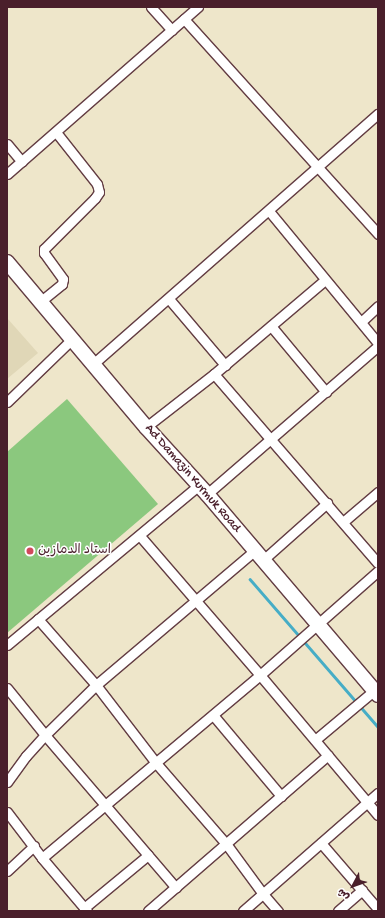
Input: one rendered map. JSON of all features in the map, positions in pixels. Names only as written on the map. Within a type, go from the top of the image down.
[{"type":"highway","name":"Ad Damazin Kurmuk Road","points":[[7,262],[146,427],[203,490],[317,624],[377,690]]},
{"type":"street","points":[[151,7],[172,30]]},
{"type":"street","points":[[7,174],[198,7]]},
{"type":"street","points":[[184,19],[378,234]]},
{"type":"street","points":[[93,364],[377,118]]},
{"type":"street","points":[[41,301],[62,284],[63,279],[44,253],[44,249],[95,198],[99,192],[97,184],[56,132]]},
{"type":"street","points":[[7,144],[22,162]]},
{"type":"street","points":[[7,645],[140,536],[270,439],[326,392],[378,345],[361,322],[269,211]]},
{"type":"street","points":[[146,427],[225,365],[325,280]]},
{"type":"street","points":[[169,299],[225,365]]},
{"type":"street","points":[[361,322],[378,306]]},
{"type":"street","points":[[271,326],[326,392]]},
{"type":"street","points":[[7,402],[72,339]]},
{"type":"street","points":[[214,374],[378,563]]},
{"type":"street","points":[[343,522],[378,492]]},
{"type":"street","points":[[7,782],[22,761],[45,735],[96,685],[196,601],[327,503]]},
{"type":"street","points":[[140,536],[378,815]]},
{"type":"street","points":[[42,858],[260,675],[378,571]]},
{"type":"street","points":[[38,619],[96,685],[156,763],[227,845],[263,894],[278,911]]},
{"type":"street","points":[[7,688],[45,735],[107,805],[176,888]]},
{"type":"street","points":[[315,740],[377,690]]},
{"type":"street","points":[[213,715],[281,796]]},
{"type":"street","points":[[148,911],[227,845],[328,755]]},
{"type":"street","points":[[243,911],[378,793]]},
{"type":"street","points":[[7,812],[42,858],[86,909],[148,855]]},
{"type":"street","points":[[321,843],[378,909]]},
{"type":"street","points":[[7,871],[34,846]]},
{"type":"street","points":[[338,911],[362,890]]},
{"type":"shaded area","points":[[7,318],[38,353],[7,379]]},
{"type":"green space","points":[[67,399],[158,504],[7,633],[7,452]]},
{"type":"waterway","points":[[250,579],[378,727]]},
{"type":"place","name":"استاد الدمازين","points":[[30,551]]}]
